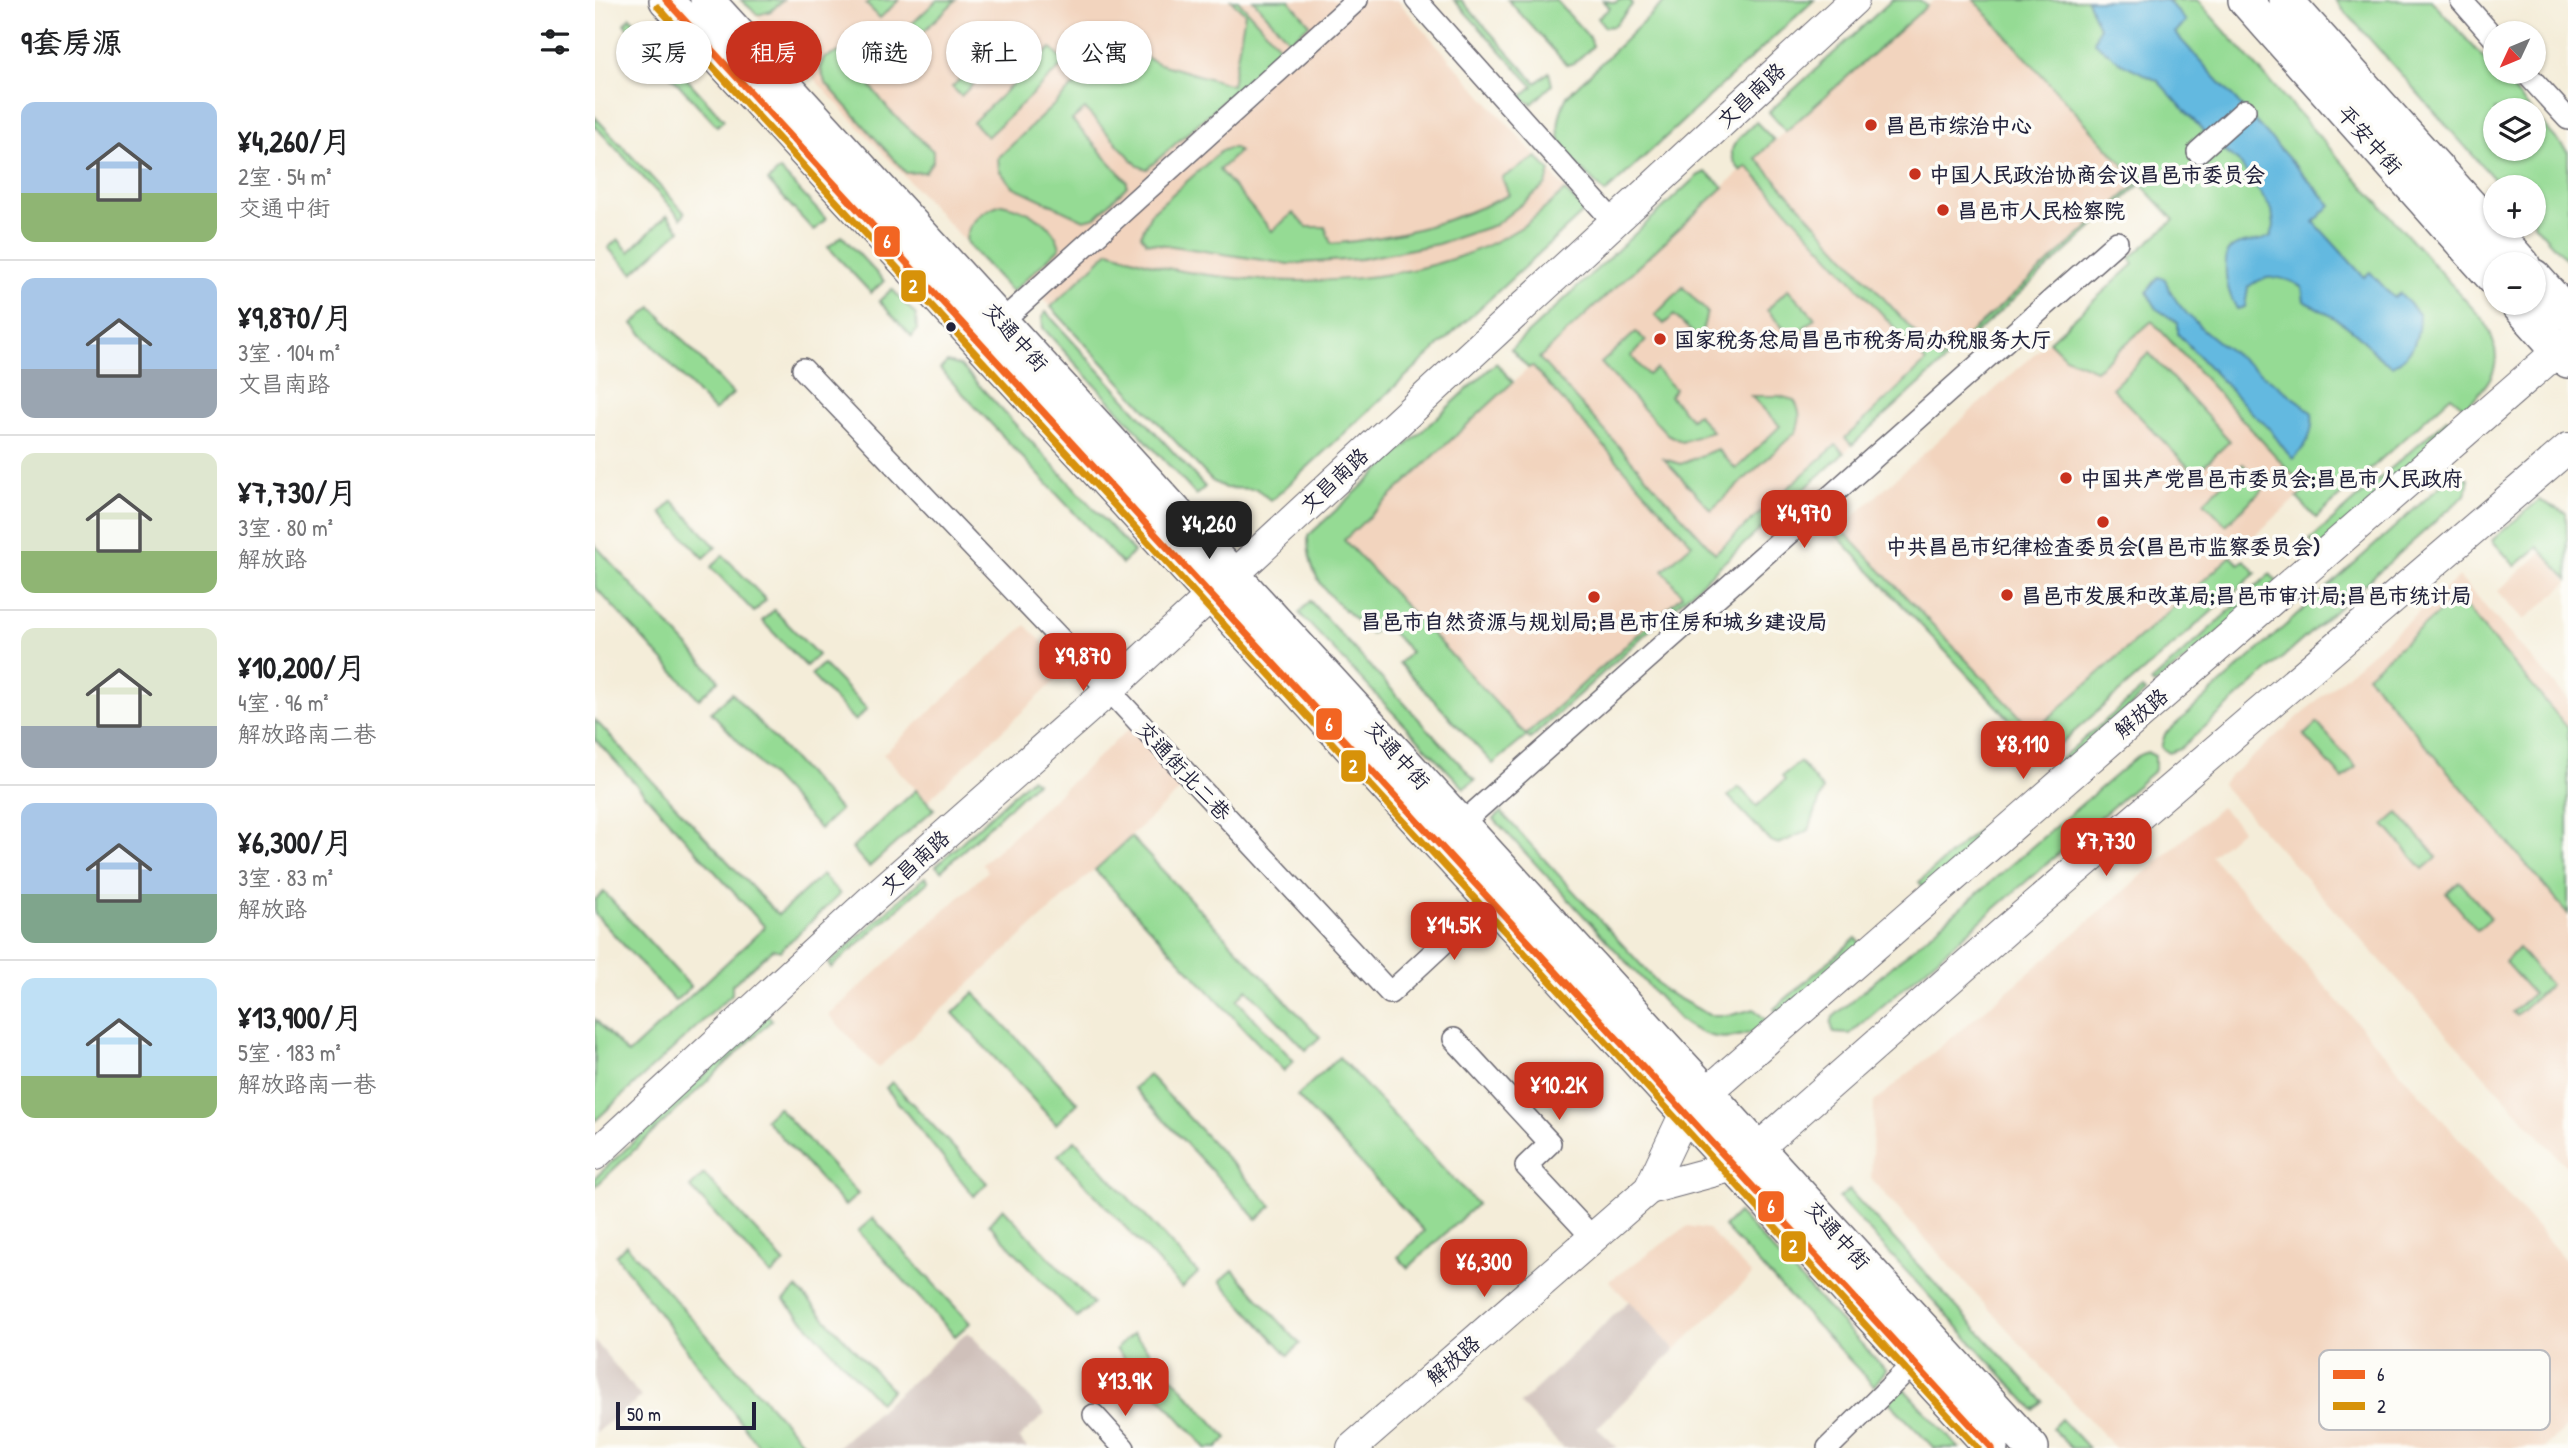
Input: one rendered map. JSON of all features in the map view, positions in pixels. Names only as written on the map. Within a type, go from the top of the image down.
[{"type":"main road","name":"交通中街","points":[[666,0],[1221,584],[1461,824],[1696,1102],[1746,1157],[2032,1448]]},
{"type":"main road","name":"交通中街","points":[[707,0],[1002,321],[1490,900],[1696,1102]]},
{"type":"main road","name":"平安中街","points":[[2245,0],[2483,267]]},
{"type":"main road","name":"平安中街","points":[[2286,0],[2512,252]]},
{"type":"main road","points":[[2546,289],[2568,314]]},
{"type":"main road","points":[[2528,315],[2565,351]]},
{"type":"main road","name":"交通中街","points":[[1746,1157],[1914,1363],[1992,1448]]},
{"type":"street","points":[[1002,321],[1357,0]]},
{"type":"street","points":[[1416,0],[1613,220]]},
{"type":"street","name":"文昌南路","points":[[595,1155],[870,901],[1109,690],[1613,220],[1854,0]]},
{"type":"street","points":[[2461,0],[2483,25]]},
{"type":"street","points":[[2536,84],[2568,119]]},
{"type":"street","points":[[2205,146],[2245,110]]},
{"type":"street","points":[[1461,824],[2117,242]]},
{"type":"street","name":"解放路","points":[[1352,1448],[1649,1189],[1696,1102],[2565,351]]},
{"type":"street","name":"交通街北二巷","points":[[803,369],[1109,690],[1390,993],[1490,900]]},
{"type":"street","name":"解放路","points":[[1649,1189],[1746,1157],[2007,929],[2568,448]]},
{"type":"street","points":[[1454,1039],[1551,1143],[1526,1166],[1593,1238]]},
{"type":"street","points":[[1828,1448],[1914,1363]]},
{"type":"street","points":[[1094,1415],[1124,1448]]},
{"type":"shaded area","points":[[741,0],[1397,0],[1585,211],[1271,501],[1257,489],[1225,488],[1212,481],[1026,280],[1012,292],[819,84],[822,84],[822,21],[760,21]]},
{"type":"shaded area","points":[[1934,0],[1974,0],[2140,183],[1530,739],[1344,540],[1746,166]]},
{"type":"shaded area","points":[[2116,281],[2307,489],[2027,738],[1835,533]]},
{"type":"shaded area","points":[[2542,552],[2568,583],[2524,620],[2498,591]]},
{"type":"shaded area","points":[[2459,577],[2568,699],[2568,1168],[2221,784]]},
{"type":"shaded area","points":[[1026,625],[1068,669],[927,801],[883,754]]},
{"type":"shaded area","points":[[1133,725],[1187,784],[878,1068],[829,1015],[988,871],[982,864]]},
{"type":"shaded area","points":[[2221,807],[2242,829],[2211,856],[2568,1263],[2568,1427],[2543,1448],[2115,1448],[1871,1179],[1874,1102]]},
{"type":"shaded area","points":[[1688,1226],[1708,1229],[1752,1275],[1675,1350],[1609,1281]]},
{"type":"shaded area","points":[[1629,1301],[1675,1350],[1597,1428],[1618,1448],[1563,1448],[1520,1404]]},
{"type":"shaded area","points":[[968,1332],[1045,1414],[1019,1438],[1027,1448],[836,1448]]},
{"type":"shaded area","points":[[595,1341],[641,1397],[595,1433]]},
{"type":"green space","points":[[741,0],[783,0],[771,11],[758,15]]},
{"type":"green space","points":[[870,0],[899,0],[880,18],[866,4]]},
{"type":"green space","points":[[937,0],[956,0],[932,23],[915,21]]},
{"type":"green space","points":[[1231,0],[1238,0],[1282,49],[1147,169],[1138,166],[1085,109],[1072,120],[1127,181],[1127,186],[1096,217],[1084,220],[1012,186],[999,170],[998,158],[1076,84],[1152,84],[1152,60],[1232,85],[1245,13]]},
{"type":"green space","points":[[1253,0],[1289,0],[1310,24],[1290,41]]},
{"type":"green space","points":[[1454,0],[1461,0],[1536,83],[1549,72],[1552,85],[1532,104],[1520,98],[1533,86]]},
{"type":"green space","points":[[1508,0],[1556,0],[1590,38],[1593,46],[1574,63],[1567,65]]},
{"type":"green space","points":[[1603,0],[1615,3],[1619,0],[1631,0],[1632,5],[1614,26],[1605,27],[1598,18],[1610,8]]},
{"type":"green space","points":[[1666,0],[1814,0],[1605,193],[1565,150],[1558,127],[1560,113],[1567,96]]},
{"type":"green space","points":[[1892,0],[1920,0],[1927,6],[1786,131],[1769,112]]},
{"type":"green space","points":[[1974,0],[2197,0],[2485,322],[2492,336],[2496,359],[2490,379],[2465,408],[2451,396],[2316,518],[2297,498],[2306,489],[2152,321],[2096,370],[2065,357],[2049,341],[2134,264],[2130,258],[2174,220],[2141,184],[1852,445],[1845,438],[1926,362],[1747,166],[1741,171],[1735,163],[1732,156],[1734,144],[1756,122],[1774,140],[1756,158],[1940,360],[2139,182]]},
{"type":"green space","points":[[2335,0],[2431,0],[2483,57],[2483,84],[2507,84],[2520,98],[2483,98],[2483,161],[2546,161],[2546,127],[2568,152],[2568,262],[2546,237],[2546,175],[2490,175]]},
{"type":"green space","points":[[1051,48],[1056,53],[1056,72],[987,137],[973,122],[1013,84],[1042,84],[1042,57]]},
{"type":"green space","points":[[836,53],[836,84],[869,84],[889,110],[933,151],[933,161],[925,172],[906,173],[825,82],[822,73],[824,58]]},
{"type":"green space","points":[[678,84],[691,84],[724,120],[717,126]]},
{"type":"green space","points":[[955,84],[973,84],[961,96],[952,87]]},
{"type":"green space","points":[[595,117],[685,213],[681,218],[595,126]]},
{"type":"green space","points":[[1235,148],[1239,152],[1219,170],[1272,231],[1293,213],[1307,227],[1325,227],[1331,244],[1422,228],[1486,205],[1509,195],[1502,178],[1537,157],[1550,171],[1546,185],[1495,225],[1438,244],[1361,259],[1288,264],[1146,242],[1141,235],[1151,213],[1221,151]]},
{"type":"green space","points":[[780,170],[826,219],[814,231],[768,181]]},
{"type":"green space","points":[[1705,172],[1724,187],[1539,358],[1715,553],[1836,445],[1844,453],[1530,739],[1527,736],[1493,764],[1399,663],[1411,652],[1384,624],[1371,634],[1327,592],[1313,568],[1308,536],[1496,363],[1513,382],[1344,540],[1526,735],[1682,595],[1663,570],[1692,544],[1532,366],[1528,368],[1511,349],[1697,176]]},
{"type":"green space","points":[[1565,191],[1585,211],[1271,501],[1257,489],[1225,488],[1212,481],[1051,307],[1109,251],[1154,265],[1223,277],[1311,281],[1399,272],[1442,262],[1482,248],[1526,224]]},
{"type":"green space","points":[[1002,204],[1030,213],[1046,224],[1060,248],[1012,292],[967,244],[966,237],[976,219],[989,209]]},
{"type":"green space","points":[[667,215],[680,230],[633,273],[608,248],[618,239],[629,252]]},
{"type":"green space","points":[[842,236],[884,281],[871,293],[828,247]]},
{"type":"green space","points":[[1683,287],[1707,312],[1700,340],[1674,315],[1664,324],[1655,315]]},
{"type":"green space","points":[[892,289],[916,315],[917,330],[912,337],[879,301]]},
{"type":"green space","points":[[1788,289],[1815,318],[1792,338],[1767,310]]},
{"type":"green space","points":[[652,307],[733,394],[714,411],[633,324]]},
{"type":"green space","points":[[1046,312],[1205,487],[1196,495],[1043,328],[1042,317]]},
{"type":"green space","points":[[1636,332],[1646,341],[1631,356],[1648,375],[1656,369],[1675,389],[1670,396],[1691,419],[1697,414],[1712,431],[1682,442],[1667,434],[1601,363]]},
{"type":"green space","points":[[2149,353],[2230,441],[2195,474],[2112,388]]},
{"type":"green space","points":[[947,362],[961,366],[1134,552],[1122,564],[940,369]]},
{"type":"green space","points":[[1751,396],[1779,396],[1794,400],[1799,412],[1798,427],[1796,432],[1711,510],[1664,459],[1681,464],[1717,449],[1736,469],[1780,426]]},
{"type":"green space","points":[[2447,419],[2456,430],[2319,549],[2310,540]]},
{"type":"green space","points":[[2243,464],[2265,487],[2226,525],[2204,502]]},
{"type":"green space","points":[[2459,473],[2469,480],[2465,495],[2180,749],[2169,753],[2161,747],[2165,734],[2449,478]]},
{"type":"green space","points":[[2539,500],[2566,513],[2568,580],[2538,547],[2515,566],[2492,540]]},
{"type":"green space","points":[[673,501],[716,547],[704,558],[661,513]]},
{"type":"green space","points":[[1826,513],[2034,731],[2231,556],[2239,564],[2244,560],[2256,573],[2045,757],[1821,519]]},
{"type":"green space","points":[[595,545],[719,680],[699,699],[595,587]]},
{"type":"green space","points":[[723,555],[766,600],[754,612],[711,567]]},
{"type":"green space","points":[[2270,574],[2279,584],[2154,685],[2151,682]]},
{"type":"green space","points":[[2457,597],[2568,728],[2568,914],[2367,675]]},
{"type":"green space","points":[[1310,601],[1475,780],[1464,788],[1299,613]]},
{"type":"green space","points":[[774,610],[818,655],[806,666],[762,621]]},
{"type":"green space","points":[[823,664],[867,709],[855,721],[811,675]]},
{"type":"green space","points":[[2142,689],[2145,692],[2059,776],[2051,767]]},
{"type":"green space","points":[[732,693],[840,810],[820,829],[711,712]]},
{"type":"green space","points":[[595,720],[778,915],[822,875],[840,894],[780,951],[773,949],[732,985],[732,994],[595,1121],[595,1019],[628,1054],[765,927],[595,739]]},
{"type":"green space","points":[[2317,723],[2356,767],[2343,779],[2304,735]]},
{"type":"green space","points":[[2147,752],[2155,756],[2155,770],[1850,1034],[1834,1033],[1831,1024],[1833,1017],[2138,756]]},
{"type":"green space","points":[[1800,762],[1823,790],[1809,830],[1779,844],[1770,841],[1728,796],[1739,787],[1757,806],[1785,780],[1782,776]]},
{"type":"green space","points":[[2043,773],[2052,783],[1927,891],[1919,882]]},
{"type":"green space","points":[[1031,778],[1036,782],[941,871],[936,866]]},
{"type":"green space","points":[[916,790],[934,809],[869,867],[852,848]]},
{"type":"green space","points":[[1501,812],[1665,991],[1709,1015],[1731,1015],[1754,1009],[1772,1026],[1724,1038],[1703,1034],[1680,1020],[1494,819]]},
{"type":"green space","points":[[2398,813],[2437,857],[2423,869],[2384,825]]},
{"type":"green space","points":[[1131,837],[1320,1037],[1306,1050],[1247,989],[1237,1000],[1294,1061],[1284,1071],[1095,870]]},
{"type":"green space","points":[[925,877],[929,881],[831,968],[828,964]]},
{"type":"green space","points":[[2460,882],[2491,918],[2477,930],[2446,893]]},
{"type":"green space","points":[[604,892],[691,987],[675,1001],[595,914],[595,900]]},
{"type":"green space","points":[[1856,938],[1864,947],[1781,1018],[1774,1009]]},
{"type":"green space","points":[[2518,948],[2550,985],[2516,1015],[2512,1012],[2533,994],[2505,962]]},
{"type":"green space","points":[[974,993],[1078,1103],[1056,1124],[953,1013]]},
{"type":"green space","points":[[768,1015],[772,1020],[595,1187],[595,1178]]},
{"type":"green space","points":[[1339,1057],[1477,1204],[1408,1268],[1398,1257],[1424,1231],[1297,1096]]},
{"type":"green space","points":[[1149,1075],[1272,1206],[1257,1219],[1134,1088]]},
{"type":"green space","points":[[892,1082],[987,1183],[974,1196],[886,1088]]},
{"type":"green space","points":[[778,1107],[858,1194],[845,1206],[765,1119]]},
{"type":"green space","points":[[1075,1140],[1198,1273],[1182,1288],[1058,1155]]},
{"type":"green space","points":[[704,1174],[785,1263],[771,1275],[690,1187]]},
{"type":"green space","points":[[1849,1190],[2043,1401],[2034,1410],[1839,1198]]},
{"type":"green space","points":[[1003,1208],[1093,1304],[1077,1318],[989,1224]]},
{"type":"green space","points":[[1738,1213],[1886,1370],[1874,1386],[1724,1227]]},
{"type":"green space","points":[[873,1218],[970,1323],[955,1336],[858,1231]]},
{"type":"green space","points":[[626,1245],[807,1447],[771,1448],[768,1443],[760,1448],[616,1255]]},
{"type":"green space","points":[[1233,1270],[1300,1344],[1288,1355],[1220,1281]]},
{"type":"green space","points":[[797,1288],[892,1390],[879,1402],[784,1300]]},
{"type":"green space","points":[[1133,1333],[1227,1438],[1217,1448],[1206,1448],[1116,1349]]},
{"type":"green space","points":[[1903,1388],[1959,1448],[1934,1448],[1887,1400]]},
{"type":"green space","points":[[2061,1419],[2088,1448],[2071,1448],[2052,1428]]},
{"type":"water","points":[[2087,0],[2167,0],[2186,21],[2175,33],[2331,205],[2314,222],[2364,277],[2370,272],[2394,298],[2400,293],[2419,314],[2414,344],[2405,356],[2392,366],[2387,363],[2351,329],[2304,301],[2302,287],[2282,278],[2268,278],[2248,287],[2245,307],[2237,309],[2227,282],[2227,252],[2237,245],[2271,236],[2274,226],[2272,210],[2238,161],[2217,146],[2158,81],[2121,63],[2094,42],[2099,27]]},
{"type":"water","points":[[2158,277],[2165,279],[2189,316],[2208,334],[2312,413],[2309,438],[2293,459],[2266,425],[2178,334],[2178,323],[2157,309],[2147,292]]},
{"type":"transit line","name":"6","points":[[666,0],[1992,1448]]},
{"type":"transit line","name":"2","points":[[658,7],[1978,1448]]},
{"type":"place","name":"昌邑市综治中心","points":[[1871,125]]},
{"type":"place","name":"中国人民政治协商会议昌邑市委员会","points":[[1915,174]]},
{"type":"place","name":"昌邑市人民检察院","points":[[1943,210]]},
{"type":"place","name":"国家税务总局昌邑市税务局办税服务大厅","points":[[1660,339]]},
{"type":"place","name":"中国共产党昌邑市委员会;昌邑市人民政府","points":[[2066,478]]},
{"type":"place","name":"中共昌邑市纪律检查委员会(昌邑市监察委员会)","points":[[2103,522]]},
{"type":"place","name":"昌邑市发展和改革局;昌邑市审计局;昌邑市统计局","points":[[2007,595]]},
{"type":"place","name":"昌邑市自然资源与规划局;昌邑市住房和城乡建设局","points":[[1594,597]]}]
